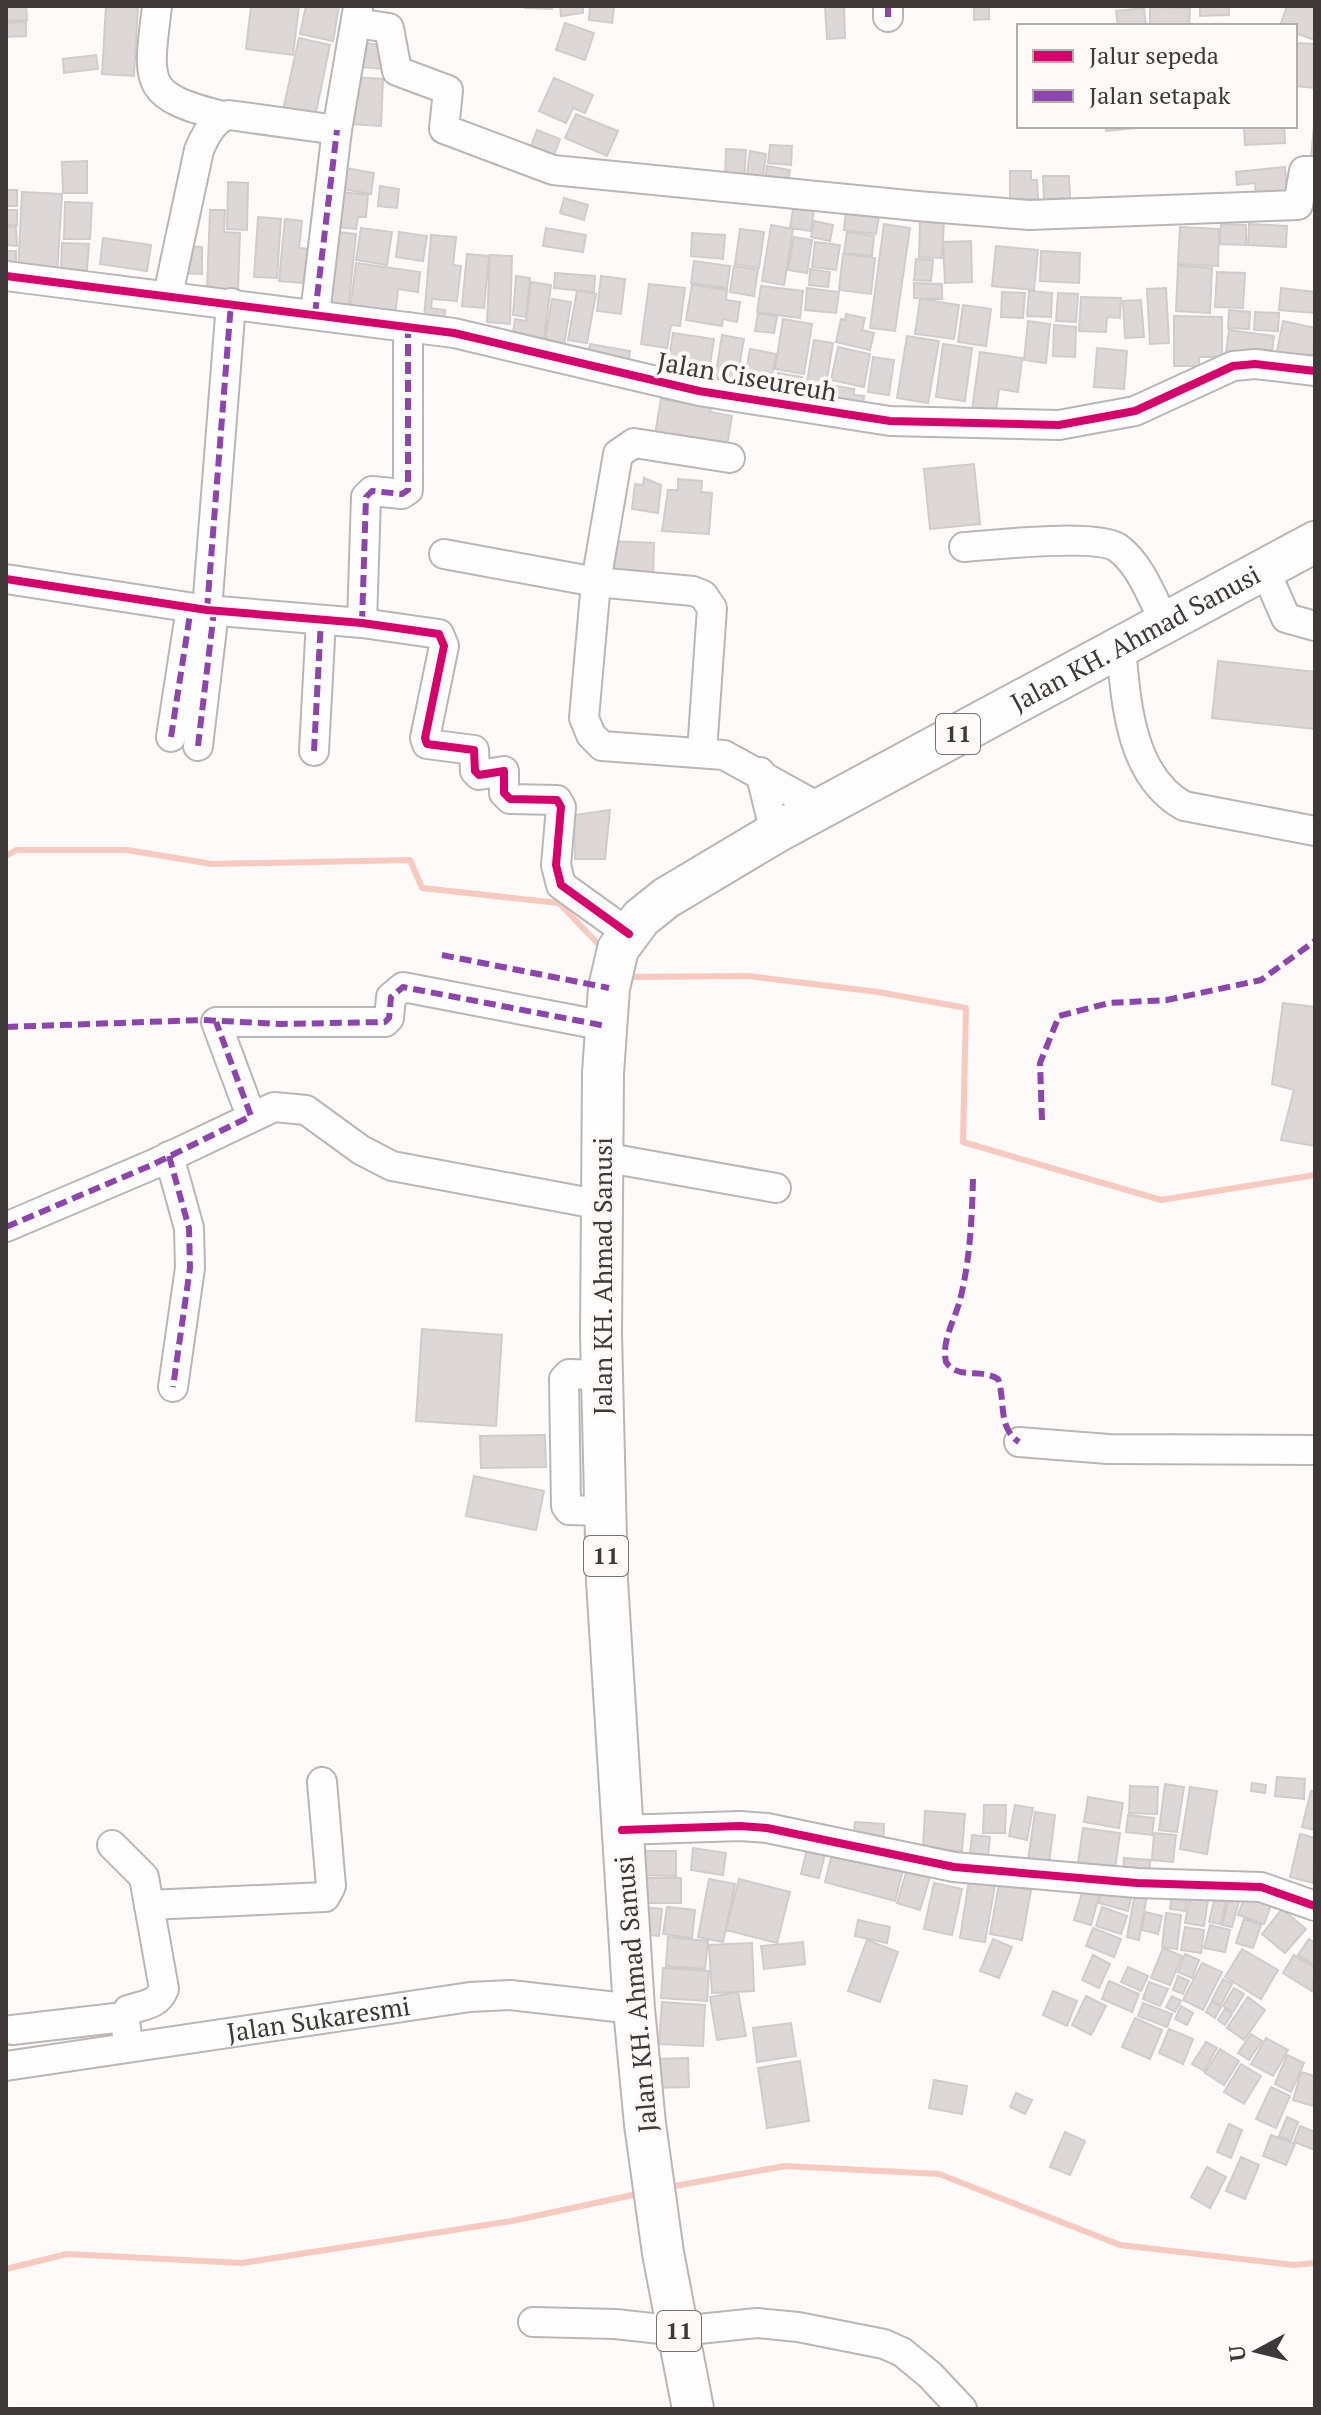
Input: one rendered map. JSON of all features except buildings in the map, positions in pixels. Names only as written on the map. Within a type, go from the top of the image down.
[{"type":"highway","name":"Jalan KH. Ahmad Sanusi","points":[[693,2409],[663,2253],[645,2124],[622,1830],[604,1511],[602,1205],[607,1007],[623,942],[641,918],[666,898],[775,833],[1315,542]]},
{"type":"street","points":[[157,6],[150,68],[159,91],[215,124],[337,130]]},
{"type":"street","points":[[315,314],[337,130],[357,14],[390,29],[397,71],[448,90],[444,129],[553,170],[1029,215],[1298,205],[1304,171],[1315,171]]},
{"type":"street","points":[[168,295],[199,150],[215,124]]},
{"type":"street","name":"Jalan Ciseureuh","points":[[6,276],[315,314],[500,342],[645,379],[795,408],[890,421],[1036,427],[1135,411],[1233,366],[1255,364],[1315,371]]},
{"type":"street","points":[[198,746],[204,609],[231,303]]},
{"type":"street","points":[[362,623],[366,497],[372,491],[402,494],[408,490],[408,327]]},
{"type":"street","points":[[730,458],[634,443],[625,446],[618,454],[596,582],[584,718],[591,735],[602,746],[724,755],[760,772],[820,808]]},
{"type":"street","points":[[964,547],[1096,540],[1117,547],[1137,569],[1164,621]]},
{"type":"street","points":[[444,554],[596,582],[693,591],[703,595],[712,608],[702,752]]},
{"type":"street","points":[[1265,570],[1286,618],[1315,626]]},
{"type":"street","points":[[6,579],[204,609],[362,623],[439,634],[444,646],[425,738],[427,744],[474,750],[473,766],[479,775],[504,771],[506,798],[557,800],[561,807],[556,865],[561,885],[623,942]]},
{"type":"street","points":[[171,737],[204,609]]},
{"type":"street","points":[[314,751],[321,620]]},
{"type":"street","points":[[1121,647],[1125,689],[1140,754],[1151,778],[1165,796],[1184,806],[1315,831]]},
{"type":"street","points":[[760,772],[775,833]]},
{"type":"street","points":[[251,1116],[216,1022],[385,1022],[389,1018],[391,997],[403,987],[607,1007]]},
{"type":"street","points":[[6,1227],[274,1107],[306,1110],[361,1150],[392,1166],[602,1205]]},
{"type":"street","points":[[169,1156],[189,1228],[190,1268],[173,1387]]},
{"type":"street","points":[[603,1157],[776,1188]]},
{"type":"street","points":[[1019,1442],[1123,1449],[1315,1450]]},
{"type":"street","points":[[149,1905],[325,1897],[331,1886],[322,1782]]},
{"type":"street","points":[[622,1830],[767,1828],[954,1867],[1137,1883],[1261,1887],[1315,1906]]},
{"type":"street","points":[[112,1845],[142,1873],[164,1989],[160,1998],[128,2010],[124,2017],[129,2046]]},
{"type":"street","name":"Jalan Sukaresmi","points":[[6,2066],[494,1995],[579,2000],[634,2009]]},
{"type":"street","points":[[12,2030],[124,2017]]},
{"type":"street","points":[[533,2322],[615,2324],[679,2331],[757,2323],[798,2327],[884,2344],[911,2360],[962,2409]]},
{"type":"waterway","points":[[6,856],[16,850],[127,850],[212,864],[410,860],[422,888],[559,903],[604,950]]},
{"type":"waterway","points":[[624,977],[748,976],[878,992],[966,1008],[963,1142],[1161,1200],[1315,1175]]},
{"type":"waterway","points":[[669,2187],[785,2166],[939,2174],[1120,2245],[1294,2265],[1315,2263]]},
{"type":"waterway","points":[[6,2269],[67,2254],[242,2263],[512,2221],[642,2193]]},
{"type":"marked path","points":[[888,6],[888,17]]},
{"type":"marked path","points":[[315,314],[337,130]]},
{"type":"marked path","points":[[207,610],[231,303]]},
{"type":"marked path","points":[[362,623],[366,497],[372,491],[402,494],[408,490],[408,327]]},
{"type":"marked path","points":[[171,737],[191,608]]},
{"type":"marked path","points":[[198,746],[214,611]]},
{"type":"marked path","points":[[314,751],[321,620]]},
{"type":"marked path","points":[[1042,1120],[1040,1063],[1059,1016],[1109,1003],[1167,1000],[1261,980],[1315,941]]},
{"type":"marked path","points":[[442,955],[609,988]]},
{"type":"marked path","points":[[6,1027],[202,1020],[281,1024],[385,1022],[389,1018],[391,997],[403,987],[606,1026]]},
{"type":"marked path","points":[[6,1227],[154,1164],[251,1116],[216,1022]]},
{"type":"marked path","points":[[169,1156],[189,1228],[190,1268],[173,1387]]},
{"type":"marked path","points":[[973,1179],[967,1267],[959,1304],[947,1337],[946,1362],[957,1371],[985,1374],[998,1379],[1005,1422],[1019,1442]]},
{"type":"cycle path","points":[[6,276],[454,333],[699,391],[890,421],[1059,425],[1135,411],[1233,366],[1255,364],[1315,371]]},
{"type":"cycle path","points":[[6,579],[207,610],[362,623],[439,634],[444,646],[425,738],[427,744],[474,750],[475,771],[479,775],[504,771],[504,793],[510,799],[557,800],[561,807],[556,865],[561,885],[629,934]]},
{"type":"cycle path","points":[[622,1830],[767,1828],[954,1867],[1137,1883],[1261,1887],[1315,1906]]}]
